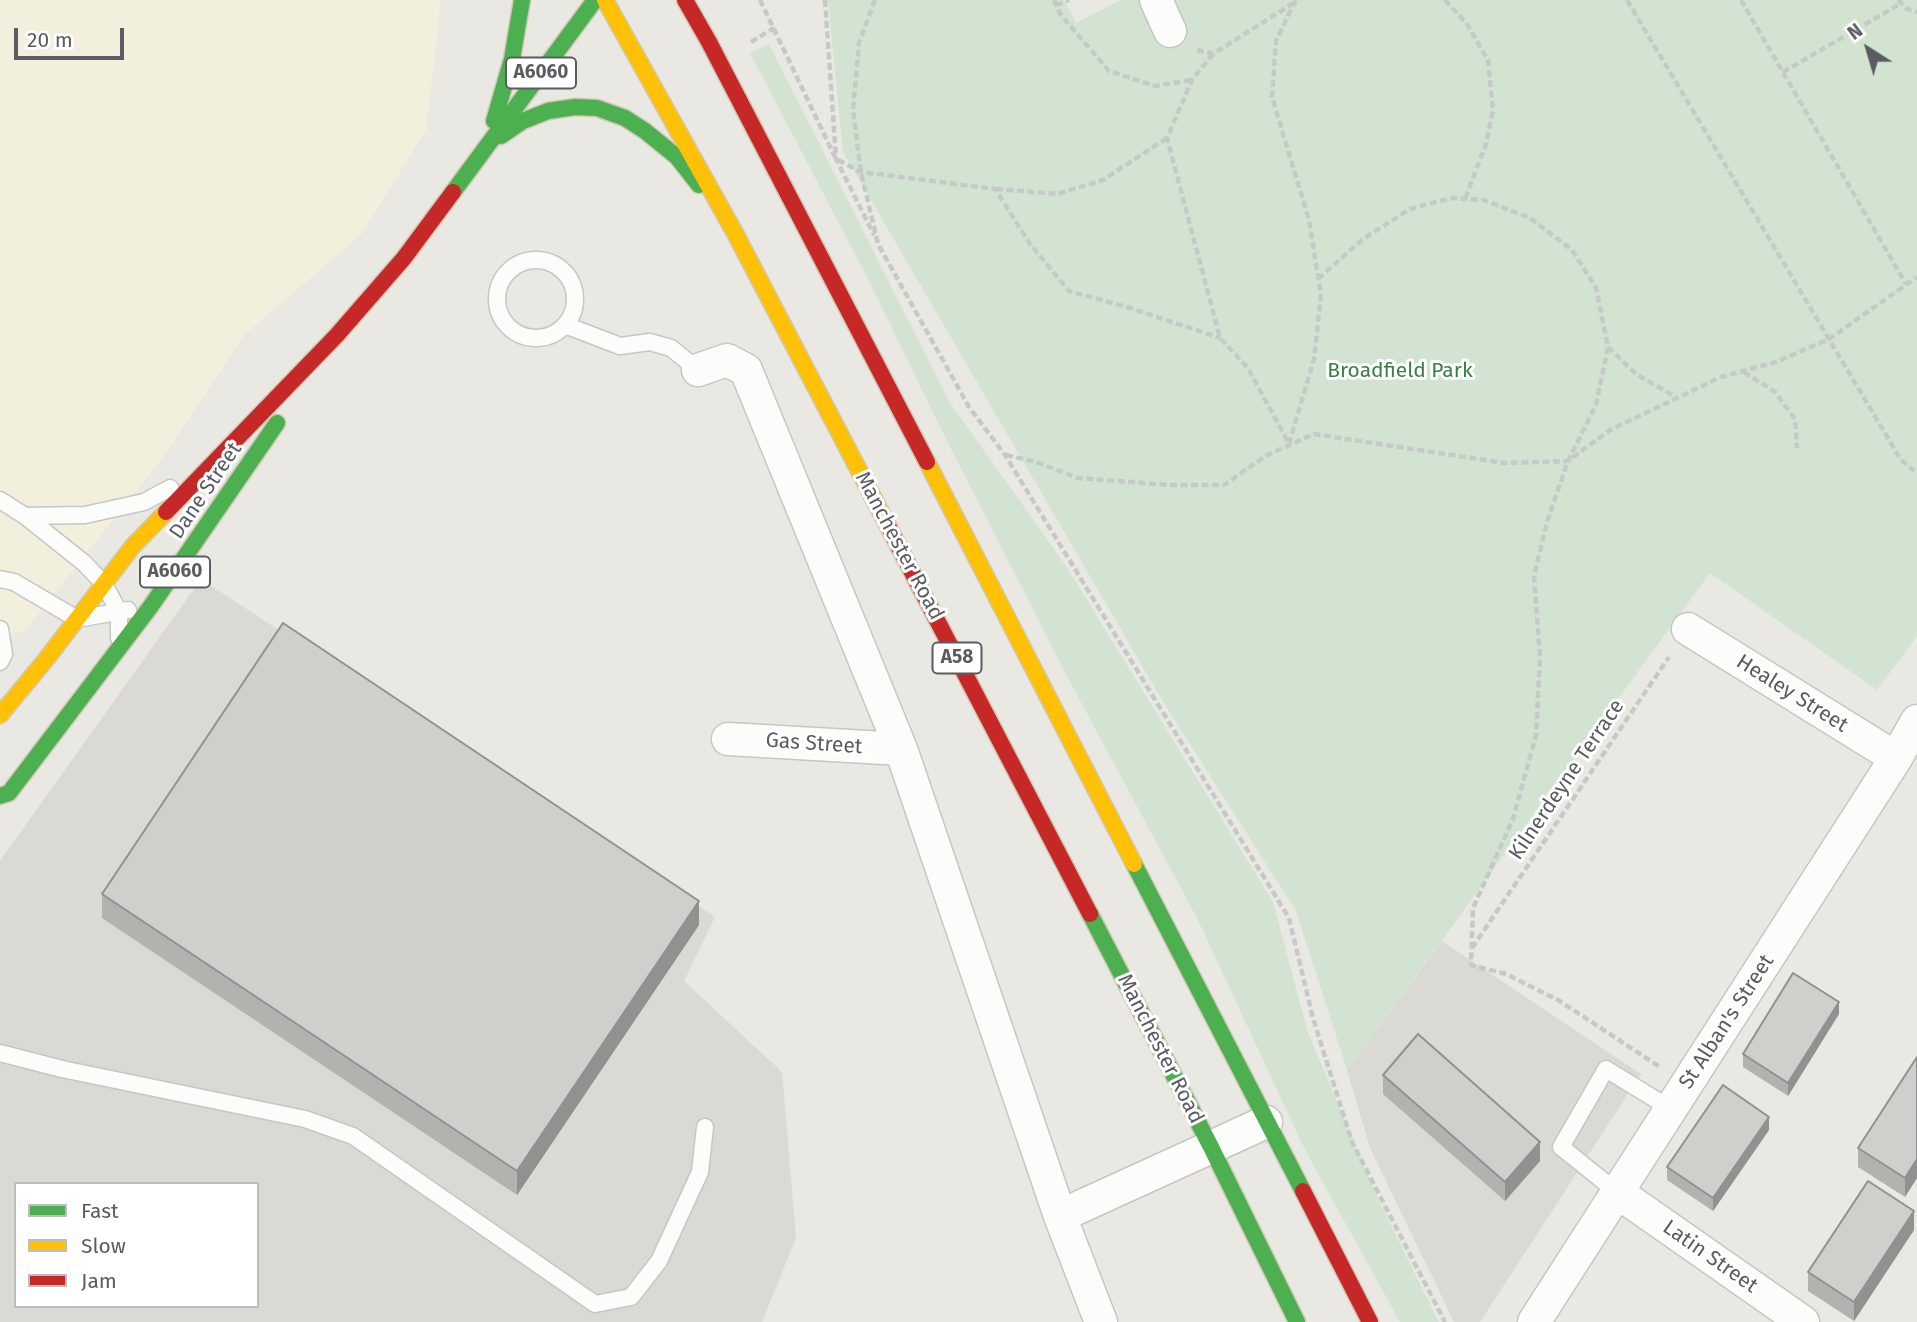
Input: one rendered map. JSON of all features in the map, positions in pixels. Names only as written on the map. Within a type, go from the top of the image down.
[{"type":"main road","name":"A6060","points":[[487,146],[512,59],[522,0]]},
{"type":"main road","name":"Dane Street","points":[[0,715],[133,546],[337,335],[404,258],[595,0]]},
{"type":"main road","name":"Manchester Road","points":[[606,0],[736,235],[1211,1147],[1297,1322]]},
{"type":"main road","points":[[685,0],[1370,1322]]},
{"type":"main road","points":[[487,146],[523,121],[548,111],[575,107],[604,110],[625,118],[677,157],[736,235]]},
{"type":"main road","name":"Dane Street","points":[[0,796],[9,793],[151,606],[337,335]]},
{"type":"street","points":[[708,0],[709,42]]},
{"type":"street","points":[[1156,0],[1170,31]]},
{"type":"street","points":[[698,370],[727,360],[746,370],[901,749],[1060,1216],[1101,1322]]},
{"type":"street","name":"Healey Street","points":[[1688,629],[1896,758]]},
{"type":"street","name":"St Alban's Street","points":[[1534,1322],[1896,758],[1917,720]]},
{"type":"street","name":"Gas Street","points":[[727,738],[901,749]]},
{"type":"street","points":[[1060,1216],[1266,1122]]},
{"type":"street","name":"Latin Street","points":[[1617,1192],[1803,1322]]},
{"type":"lane","points":[[528,260],[541,260],[554,264],[565,272],[572,283],[575,296],[574,309],[565,325],[548,337],[535,338],[523,336],[503,321],[496,297],[499,285],[515,265],[528,260]]},
{"type":"lane","points":[[565,325],[620,346],[649,341],[671,348],[698,370]]},
{"type":"lane","points":[[25,516],[85,515],[144,502],[207,469]]},
{"type":"lane","points":[[0,500],[25,516],[84,563],[104,584],[119,612],[119,648]]},
{"type":"lane","points":[[0,579],[14,582],[77,619],[151,606]]},
{"type":"lane","points":[[0,629],[4,654],[0,662]]},
{"type":"lane","points":[[0,1053],[62,1069],[305,1119],[353,1136],[595,1304],[631,1297],[659,1261],[700,1172],[705,1128]]},
{"type":"lane","points":[[1617,1192],[1561,1147],[1606,1069],[1679,1096]]},
{"type":"path","points":[[761,0],[878,244],[969,407],[1005,455],[1289,918],[1313,1018],[1352,1142],[1445,1322]]},
{"type":"path","points":[[825,0],[836,159]]},
{"type":"path","points":[[875,0],[859,43],[853,110],[861,172],[878,244]]},
{"type":"path","points":[[1069,0],[1055,3],[1060,14],[1109,71],[1156,86],[1192,80]]},
{"type":"path","points":[[836,159],[861,172],[1057,194],[1103,180],[1167,138],[1192,80],[1213,54],[1300,0]]},
{"type":"path","points":[[1445,0],[1467,24],[1488,60],[1493,110],[1486,144],[1465,199]]},
{"type":"path","points":[[1627,0],[1901,460],[1917,473]]},
{"type":"path","points":[[1741,0],[1906,284]]},
{"type":"path","points":[[1783,72],[1899,2],[1907,9],[1917,12]]},
{"type":"path","points":[[1289,445],[1314,359],[1321,295],[1308,220],[1272,97],[1276,41],[1294,3]]},
{"type":"path","points":[[1170,31],[1175,43],[1213,54]]},
{"type":"path","points":[[1167,138],[1220,338],[1248,368],[1289,445]]},
{"type":"path","points":[[995,189],[1030,244],[1069,291],[1220,338]]},
{"type":"path","points":[[1318,279],[1363,239],[1410,209],[1451,198],[1485,200],[1530,218],[1572,250],[1596,289],[1608,347],[1596,405],[1568,461],[1547,523],[1535,576],[1540,657],[1536,735],[1513,819],[1473,908],[1471,965],[1506,974],[1559,1000],[1679,1096]]},
{"type":"path","points":[[1005,455],[1036,462],[1078,478],[1170,485],[1224,485],[1267,455],[1314,434],[1504,463],[1568,461],[1610,430],[1721,377],[1776,362],[1829,340],[1917,277]]},
{"type":"path","points":[[1608,347],[1636,374],[1677,398]]},
{"type":"path","points":[[1743,371],[1775,392],[1796,419],[1797,448]]},
{"type":"path","name":"Kilnerdeyne Terrace","points":[[1472,949],[1688,629]]},
{"type":"shaded area","points":[[0,0],[441,0],[426,130],[361,235],[245,334],[167,452],[24,632],[0,634]]},
{"type":"shaded area","points":[[201,579],[715,917],[684,981],[782,1072],[796,1238],[762,1322],[0,1322],[0,861]]},
{"type":"shaded area","points":[[1442,941],[1641,1074],[1480,1322],[1454,1322],[1370,1148],[1347,1070]]},
{"type":"green space","name":"Broadfield Park","points":[[828,0],[1064,0],[1076,23],[1121,0],[1917,0],[1917,636],[1877,690],[1710,573],[1347,1070],[1296,911],[1162,700],[843,152]]},
{"type":"green space","points":[[769,44],[950,403],[1064,563],[1273,902],[1308,1033],[1379,1201],[1439,1322],[1400,1322],[1305,1150],[1197,918],[1069,680],[869,281],[750,53]]},
{"type":"building","points":[[283,623],[699,901],[517,1171],[102,894]]},
{"type":"building","points":[[1793,973],[1839,1002],[1788,1083],[1743,1054]]},
{"type":"building","points":[[1418,1034],[1540,1142],[1505,1182],[1383,1075]]},
{"type":"building","points":[[1917,1057],[1917,1159],[1905,1178],[1858,1148]]},
{"type":"building","points":[[1723,1085],[1769,1117],[1713,1198],[1667,1167]]},
{"type":"building","points":[[1868,1181],[1914,1211],[1854,1302],[1808,1272]]},
{"type":"traffic: fast","points":[[494,121],[512,59],[522,0]]},
{"type":"traffic: fast","points":[[453,192],[595,0]]},
{"type":"traffic: fast","points":[[501,136],[523,121],[548,111],[575,107],[597,108],[625,118],[645,131],[677,157],[699,185]]},
{"type":"traffic: fast","points":[[0,796],[9,793],[151,606],[277,423]]},
{"type":"traffic: fast","points":[[1134,864],[1303,1191]]},
{"type":"traffic: fast","points":[[1090,914],[1211,1147],[1297,1322]]},
{"type":"traffic: slow","points":[[605,0],[736,235],[888,526]]},
{"type":"traffic: slow","points":[[927,462],[1134,864]]},
{"type":"traffic: slow","points":[[0,715],[133,546],[166,512]]},
{"type":"traffic: jam","points":[[685,0],[927,462]]},
{"type":"traffic: jam","points":[[166,512],[337,335],[404,258],[453,192]]},
{"type":"traffic: jam","points":[[888,526],[1090,914]]},
{"type":"traffic: jam","points":[[1303,1191],[1370,1322]]}]
